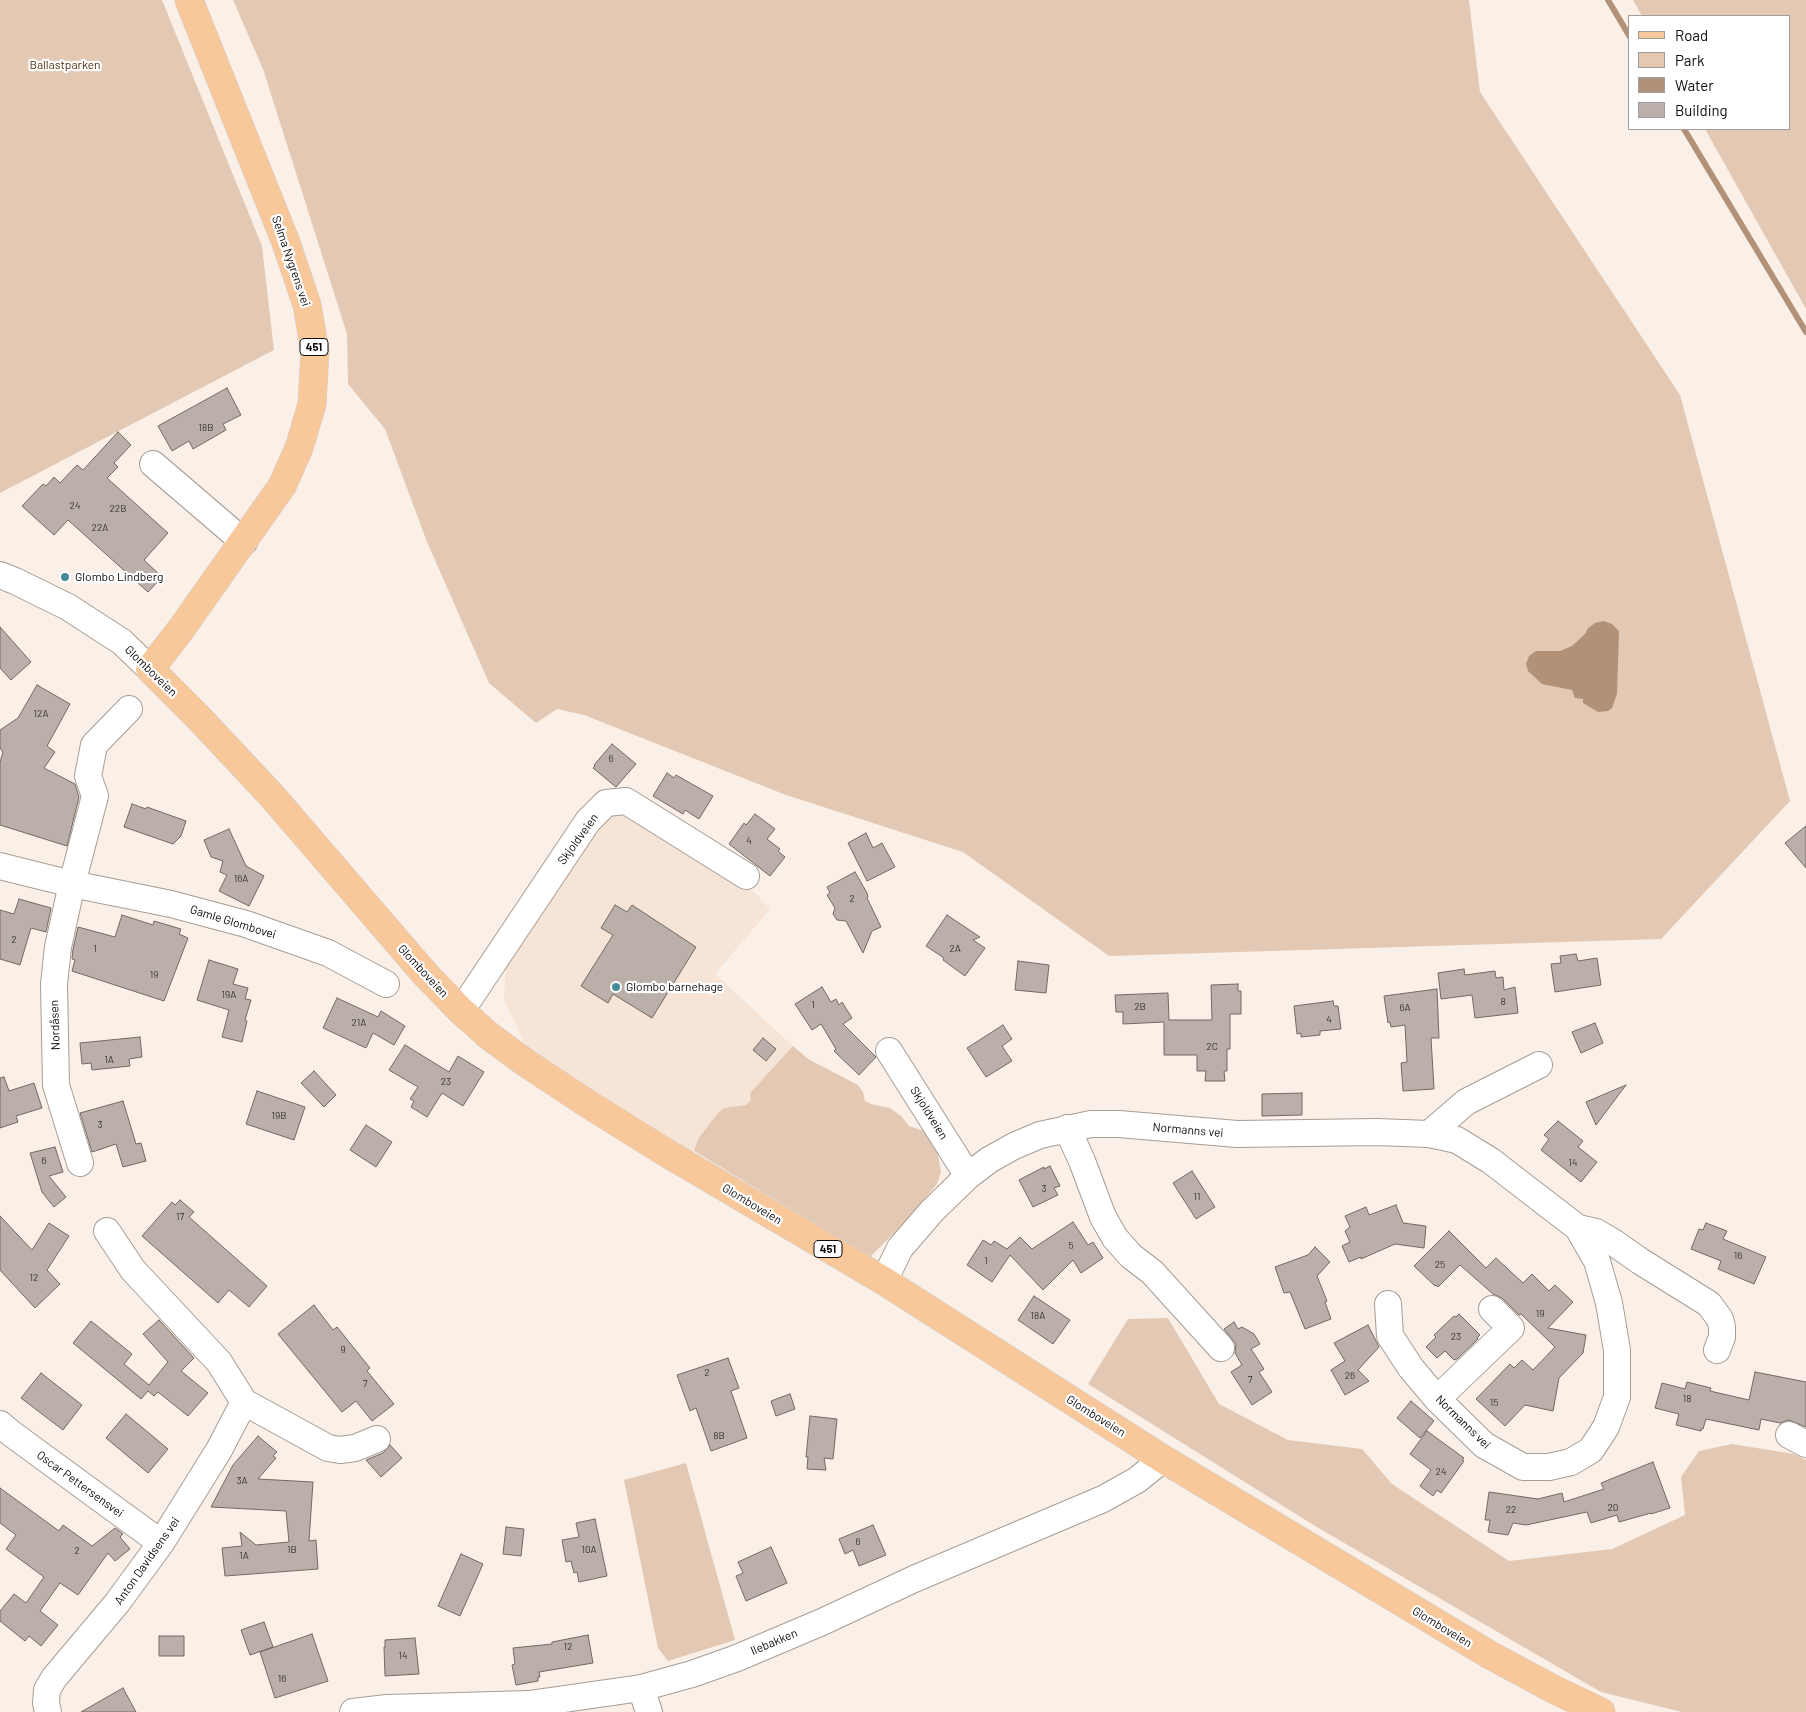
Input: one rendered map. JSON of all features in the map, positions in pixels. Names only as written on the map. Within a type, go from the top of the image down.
[{"type":"main road","name":"Selma Nygrens vei","points":[[150,669],[244,542],[282,486],[298,448],[312,404],[315,352],[307,304],[285,240],[188,0]]},
{"type":"main road","name":"Glomboveien","points":[[150,669],[272,796],[420,968],[460,1011],[488,1035],[588,1104],[665,1152],[884,1281],[1163,1459],[1490,1656],[1601,1712]]},
{"type":"street","points":[[153,464],[244,542]]},
{"type":"street","name":"Glomboveien","points":[[0,575],[68,607],[122,642],[150,669]]},
{"type":"street","points":[[72,884],[95,796],[88,776],[94,745],[129,709]]},
{"type":"street","name":"Skjoldveien","points":[[460,1011],[588,821],[606,803],[626,801],[746,876]]},
{"type":"street","name":"Gamle Glombovei","points":[[0,866],[72,884],[171,904],[246,924],[328,953],[386,984]]},
{"type":"street","name":"Nordåsen","points":[[72,884],[58,947],[54,984],[56,1085],[80,1163]]},
{"type":"street","name":"Skjoldveien","points":[[889,1051],[968,1176]]},
{"type":"street","points":[[1429,1134],[1466,1102],[1539,1065]]},
{"type":"street","name":"Normanns vei","points":[[884,1281],[900,1248],[968,1176],[989,1160],[1014,1146],[1040,1135],[1091,1124],[1119,1124],[1237,1134],[1377,1132],[1429,1134],[1457,1140],[1491,1161],[1578,1228],[1597,1261],[1609,1303],[1617,1350],[1617,1397],[1606,1427],[1591,1450],[1571,1462],[1549,1467],[1522,1467],[1484,1445],[1437,1399],[1411,1368],[1390,1336],[1388,1304]]},
{"type":"street","points":[[1067,1128],[1104,1217],[1116,1238],[1131,1256],[1152,1272],[1221,1348]]},
{"type":"street","name":"Normanns vei","points":[[1578,1228],[1596,1232],[1709,1304],[1720,1319],[1722,1327],[1722,1337],[1717,1350]]},
{"type":"street","points":[[107,1232],[133,1270],[219,1362],[244,1402],[328,1448],[340,1450],[355,1448],[377,1439]]},
{"type":"street","points":[[1437,1399],[1511,1328],[1492,1309]]},
{"type":"street","name":"Anton Davidsens vei","points":[[48,1712],[46,1703],[47,1690],[54,1678],[118,1603],[162,1543],[220,1450],[244,1402]]},
{"type":"street","name":"Oscar Pettersensvei","points":[[0,1424],[162,1543]]},
{"type":"street","name":"Ilebakken","points":[[353,1712],[387,1708],[645,1700],[692,1674],[737,1658],[822,1622],[914,1579],[1103,1499],[1137,1480],[1163,1459]]},
{"type":"shaded area","name":"Glombo barnehage","points":[[627,809],[755,893],[770,909],[715,974],[793,1046],[750,1093],[751,1100],[746,1105],[730,1107],[698,1139],[694,1151],[685,1149],[540,1059],[523,1041],[504,999],[506,956],[604,816]]},
{"type":"green space","name":"Ballastparken","points":[[0,0],[162,0],[262,246],[274,350],[0,493]]},
{"type":"green space","points":[[233,0],[1469,0],[1480,92],[1680,395],[1790,801],[1661,939],[1109,956],[963,852],[786,795],[584,715],[557,709],[536,723],[489,683],[427,542],[385,429],[348,384],[347,334],[263,69]]},
{"type":"green space","points":[[1633,0],[1806,0],[1806,309],[1706,130],[1791,130],[1791,15],[1641,15]]},
{"type":"green space","points":[[793,1046],[808,1059],[858,1085],[863,1092],[865,1101],[890,1108],[902,1117],[909,1126],[927,1132],[937,1149],[941,1172],[937,1184],[907,1220],[870,1257],[694,1151],[698,1139],[718,1113],[730,1107],[746,1105],[751,1100],[750,1093]]},
{"type":"green space","points":[[1168,1318],[1219,1404],[1288,1440],[1362,1449],[1392,1484],[1509,1561],[1612,1549],[1685,1515],[1681,1477],[1699,1451],[1732,1444],[1794,1454],[1806,1460],[1806,1712],[1682,1712],[1601,1692],[1315,1526],[1088,1384],[1128,1319]]},
{"type":"green space","points":[[686,1463],[735,1640],[668,1661],[658,1648],[624,1480]]},
{"type":"water","points":[[1604,621],[1612,624],[1619,631],[1617,694],[1612,708],[1608,711],[1598,712],[1583,703],[1583,699],[1575,698],[1572,690],[1542,684],[1528,671],[1526,664],[1529,656],[1536,651],[1560,651],[1572,646],[1585,634],[1588,628],[1595,623]]},
{"type":"building","points":[[227,388],[241,415],[223,424],[226,430],[193,449],[189,441],[172,451],[158,426]]},
{"type":"building","points":[[118,432],[131,445],[114,463],[118,467],[107,478],[168,533],[144,560],[162,577],[148,592],[68,520],[54,535],[22,506],[43,484],[46,486],[54,477],[60,483],[77,465],[83,470]]},
{"type":"building","points":[[0,627],[31,662],[11,680],[0,668]]},
{"type":"building","points":[[37,685],[70,704],[47,746],[55,752],[44,768],[75,784],[79,797],[67,846],[0,825],[0,762],[3,752],[0,748],[0,730],[18,718]]},
{"type":"building","points":[[612,744],[636,764],[616,787],[593,768]]},
{"type":"building","points":[[667,773],[674,778],[676,775],[713,796],[699,819],[685,810],[683,814],[653,796]]},
{"type":"building","points":[[132,804],[146,809],[147,807],[186,821],[181,836],[173,844],[124,827]]},
{"type":"building","points":[[755,814],[775,829],[767,839],[780,849],[778,851],[785,857],[770,876],[729,844],[744,823],[746,825]]},
{"type":"building","points":[[1806,826],[1806,868],[1785,843]]},
{"type":"building","points":[[229,829],[246,866],[264,876],[249,906],[219,891],[227,875],[220,872],[223,861],[211,857],[204,840]]},
{"type":"building","points":[[866,833],[873,848],[882,843],[895,867],[867,881],[848,843]]},
{"type":"building","points":[[855,872],[867,893],[867,898],[881,927],[872,931],[863,953],[846,921],[837,920],[833,914],[835,908],[827,895],[830,893],[827,887]]},
{"type":"building","points":[[19,899],[51,908],[46,932],[31,928],[20,965],[0,959],[0,910],[14,914]]},
{"type":"building","points":[[615,905],[627,912],[632,905],[696,947],[652,1018],[613,994],[608,1003],[581,986],[613,935],[601,928]]},
{"type":"building","points":[[122,915],[153,925],[154,921],[181,929],[179,934],[188,938],[164,1001],[72,971],[75,960],[72,959],[73,949],[78,927],[115,937]]},
{"type":"building","points":[[947,915],[980,937],[973,940],[985,948],[965,976],[926,946]]},
{"type":"building","points":[[1576,954],[1578,961],[1597,958],[1601,985],[1555,992],[1551,964],[1561,963],[1560,956]]},
{"type":"building","points":[[209,960],[238,969],[233,984],[248,988],[245,999],[251,1000],[245,1020],[247,1021],[242,1042],[222,1037],[229,1010],[197,1000]]},
{"type":"building","points":[[1018,961],[1049,965],[1046,993],[1015,990]]},
{"type":"building","points":[[1464,969],[1465,975],[1495,971],[1496,978],[1503,977],[1504,990],[1515,987],[1518,1013],[1475,1018],[1472,995],[1441,999],[1438,973]]},
{"type":"building","points":[[1238,984],[1238,991],[1241,991],[1241,1014],[1230,1014],[1230,1049],[1227,1049],[1227,1071],[1224,1071],[1225,1081],[1205,1081],[1206,1071],[1197,1071],[1197,1055],[1164,1055],[1164,1022],[1123,1024],[1123,1012],[1116,1012],[1115,995],[1168,993],[1169,1020],[1212,1020],[1211,985]]},
{"type":"building","points":[[822,987],[831,1002],[836,999],[839,1005],[842,1002],[852,1018],[843,1024],[876,1057],[859,1075],[834,1051],[836,1049],[821,1024],[812,1030],[795,1004]]},
{"type":"building","points":[[1437,989],[1439,1038],[1431,1038],[1434,1089],[1403,1091],[1401,1063],[1407,1062],[1405,1025],[1391,1027],[1390,1022],[1388,1023],[1384,996]]},
{"type":"building","points":[[337,998],[378,1017],[381,1011],[405,1026],[394,1045],[373,1033],[366,1048],[323,1028]]},
{"type":"building","points":[[1333,1001],[1334,1006],[1338,1006],[1341,1029],[1320,1031],[1320,1035],[1301,1037],[1301,1033],[1297,1034],[1294,1006]]},
{"type":"building","points":[[1595,1023],[1603,1043],[1581,1053],[1572,1032]]},
{"type":"building","points":[[1003,1025],[1012,1039],[1002,1046],[1012,1061],[986,1077],[967,1048]]},
{"type":"building","points":[[140,1037],[142,1057],[129,1059],[130,1066],[92,1070],[91,1063],[82,1064],[80,1043]]},
{"type":"building","points":[[763,1038],[776,1049],[766,1061],[753,1050]]},
{"type":"building","points":[[405,1045],[449,1072],[458,1056],[484,1072],[463,1106],[442,1093],[427,1117],[411,1107],[414,1101],[410,1099],[418,1087],[389,1070]]},
{"type":"building","points":[[314,1071],[336,1095],[324,1107],[301,1083]]},
{"type":"building","points":[[4,1077],[9,1091],[34,1083],[42,1108],[16,1116],[18,1122],[0,1128],[0,1078]]},
{"type":"building","points":[[1626,1085],[1596,1125],[1586,1102]]},
{"type":"building","points":[[257,1091],[305,1107],[294,1140],[246,1124]]},
{"type":"building","points":[[1302,1093],[1302,1115],[1262,1116],[1262,1094]]},
{"type":"building","points":[[123,1101],[136,1144],[141,1143],[146,1161],[123,1167],[116,1144],[92,1152],[80,1113]]},
{"type":"building","points":[[1558,1121],[1583,1141],[1578,1147],[1597,1162],[1581,1182],[1541,1150],[1549,1139],[1544,1135]]},
{"type":"building","points":[[366,1125],[392,1142],[376,1167],[350,1150]]},
{"type":"building","points":[[55,1147],[63,1172],[49,1176],[66,1197],[54,1207],[42,1192],[30,1153]]},
{"type":"building","points":[[1050,1166],[1060,1186],[1054,1188],[1058,1195],[1033,1207],[1019,1180],[1044,1167],[1044,1169]]},
{"type":"building","points":[[1192,1171],[1215,1207],[1196,1219],[1173,1183]]},
{"type":"building","points":[[180,1200],[194,1212],[189,1217],[267,1286],[249,1307],[229,1290],[218,1303],[142,1236],[172,1202],[175,1205]]},
{"type":"building","points":[[1396,1205],[1403,1223],[1426,1226],[1424,1248],[1395,1244],[1361,1259],[1361,1257],[1349,1262],[1342,1246],[1350,1242],[1345,1231],[1350,1227],[1345,1216],[1366,1207],[1369,1215]]},
{"type":"building","points":[[0,1216],[32,1250],[49,1223],[69,1236],[47,1270],[60,1284],[35,1308],[0,1270]]},
{"type":"building","points":[[1073,1222],[1088,1245],[1093,1242],[1103,1258],[1081,1273],[1073,1260],[1043,1290],[1010,1255],[992,1282],[967,1265],[983,1240],[991,1245],[994,1241],[1007,1249],[1020,1237],[1032,1249]]},
{"type":"building","points":[[1706,1223],[1727,1231],[1723,1239],[1766,1257],[1754,1284],[1718,1269],[1721,1261],[1691,1249],[1699,1229],[1703,1230]]},
{"type":"building","points":[[1449,1231],[1486,1268],[1496,1258],[1523,1283],[1532,1274],[1549,1291],[1555,1285],[1573,1302],[1548,1328],[1586,1335],[1583,1353],[1559,1378],[1553,1411],[1525,1405],[1505,1426],[1476,1399],[1510,1364],[1514,1368],[1522,1360],[1533,1370],[1555,1347],[1521,1314],[1519,1315],[1502,1298],[1493,1294],[1460,1265],[1438,1287],[1414,1266]]},
{"type":"building","points":[[1315,1247],[1330,1262],[1317,1276],[1327,1301],[1325,1302],[1331,1319],[1305,1329],[1290,1292],[1284,1293],[1275,1267],[1308,1255]]},
{"type":"building","points":[[1034,1296],[1070,1320],[1053,1344],[1018,1320]]},
{"type":"building","points":[[314,1305],[333,1330],[337,1327],[370,1368],[367,1371],[394,1404],[372,1421],[356,1401],[342,1412],[278,1334]]},
{"type":"building","points":[[1459,1314],[1480,1335],[1478,1339],[1457,1359],[1454,1360],[1445,1351],[1437,1358],[1426,1347],[1436,1337],[1434,1335],[1454,1316],[1456,1317]]},
{"type":"building","points":[[159,1320],[194,1358],[181,1371],[208,1393],[188,1416],[158,1392],[154,1396],[148,1391],[141,1399],[73,1343],[91,1321],[132,1354],[124,1364],[149,1385],[168,1362],[143,1334]]},
{"type":"building","points":[[1234,1322],[1238,1329],[1242,1327],[1254,1334],[1260,1344],[1251,1349],[1264,1369],[1259,1372],[1272,1392],[1252,1405],[1231,1372],[1242,1365],[1235,1353],[1236,1344],[1224,1329]]},
{"type":"building","points":[[1368,1325],[1379,1347],[1358,1370],[1369,1381],[1345,1395],[1331,1370],[1345,1361],[1334,1343]]},
{"type":"building","points":[[728,1358],[739,1388],[731,1391],[747,1438],[711,1451],[696,1408],[690,1411],[677,1375]]},
{"type":"building","points":[[1755,1372],[1806,1382],[1806,1427],[1789,1420],[1780,1423],[1761,1419],[1759,1430],[1706,1419],[1701,1431],[1676,1425],[1679,1414],[1655,1408],[1662,1383],[1685,1389],[1687,1382],[1711,1388],[1710,1391],[1749,1400]]},
{"type":"building","points":[[41,1373],[82,1405],[63,1430],[21,1398]]},
{"type":"building","points":[[790,1394],[795,1409],[776,1416],[771,1401]]},
{"type":"building","points":[[1411,1401],[1434,1421],[1420,1438],[1397,1418]]},
{"type":"building","points":[[126,1414],[168,1449],[148,1473],[106,1438]]},
{"type":"building","points":[[810,1416],[837,1419],[833,1459],[824,1458],[826,1470],[807,1469],[808,1457],[806,1457]]},
{"type":"building","points":[[1427,1431],[1464,1458],[1462,1460],[1464,1461],[1441,1493],[1437,1490],[1433,1496],[1420,1486],[1431,1470],[1410,1454]]},
{"type":"building","points":[[258,1436],[277,1452],[273,1456],[276,1458],[258,1479],[313,1482],[309,1541],[316,1540],[318,1569],[225,1576],[222,1548],[242,1546],[240,1532],[256,1545],[289,1542],[286,1511],[211,1507],[233,1465]]},
{"type":"building","points":[[390,1445],[402,1458],[381,1477],[366,1460],[383,1453]]},
{"type":"building","points":[[1653,1462],[1670,1508],[1619,1522],[1617,1515],[1591,1523],[1587,1512],[1526,1525],[1513,1523],[1508,1535],[1488,1532],[1490,1520],[1485,1520],[1489,1492],[1538,1499],[1562,1493],[1564,1502],[1604,1489],[1601,1483]]},
{"type":"building","points":[[0,1488],[59,1531],[63,1525],[92,1546],[115,1528],[123,1534],[120,1537],[130,1549],[115,1561],[108,1553],[78,1595],[60,1583],[40,1611],[58,1625],[41,1646],[29,1636],[25,1641],[0,1621],[0,1611],[14,1594],[26,1603],[44,1577],[6,1549],[16,1535],[0,1523]]},
{"type":"building","points":[[595,1519],[607,1576],[579,1582],[577,1572],[574,1573],[571,1561],[566,1562],[562,1540],[579,1537],[576,1523]]},
{"type":"building","points":[[873,1525],[886,1555],[859,1566],[853,1550],[845,1554],[839,1539]]},
{"type":"building","points":[[506,1527],[524,1529],[521,1556],[503,1554]]},
{"type":"building","points":[[771,1547],[787,1583],[746,1601],[736,1576],[743,1573],[738,1562]]},
{"type":"building","points":[[461,1554],[483,1564],[460,1616],[438,1606]]},
{"type":"building","points":[[264,1622],[273,1647],[250,1655],[241,1630]]},
{"type":"building","points":[[312,1634],[328,1681],[275,1698],[260,1652]]},
{"type":"building","points":[[588,1635],[593,1663],[539,1672],[540,1677],[538,1677],[538,1681],[516,1685],[512,1665],[515,1664],[513,1648],[552,1644],[552,1642]]},
{"type":"building","points":[[159,1636],[184,1636],[184,1656],[159,1656]]},
{"type":"building","points":[[415,1638],[419,1674],[385,1676],[385,1640]]},
{"type":"building","points":[[123,1688],[136,1712],[81,1712]]},
{"type":"waterway","points":[[1608,0],[1628,34]]},
{"type":"waterway","points":[[1685,130],[1806,332]]},
{"type":"place","name":"Glombo Lindberg","points":[[65,577]]},
{"type":"place","name":"Glombo barnehage","points":[[616,987]]}]
